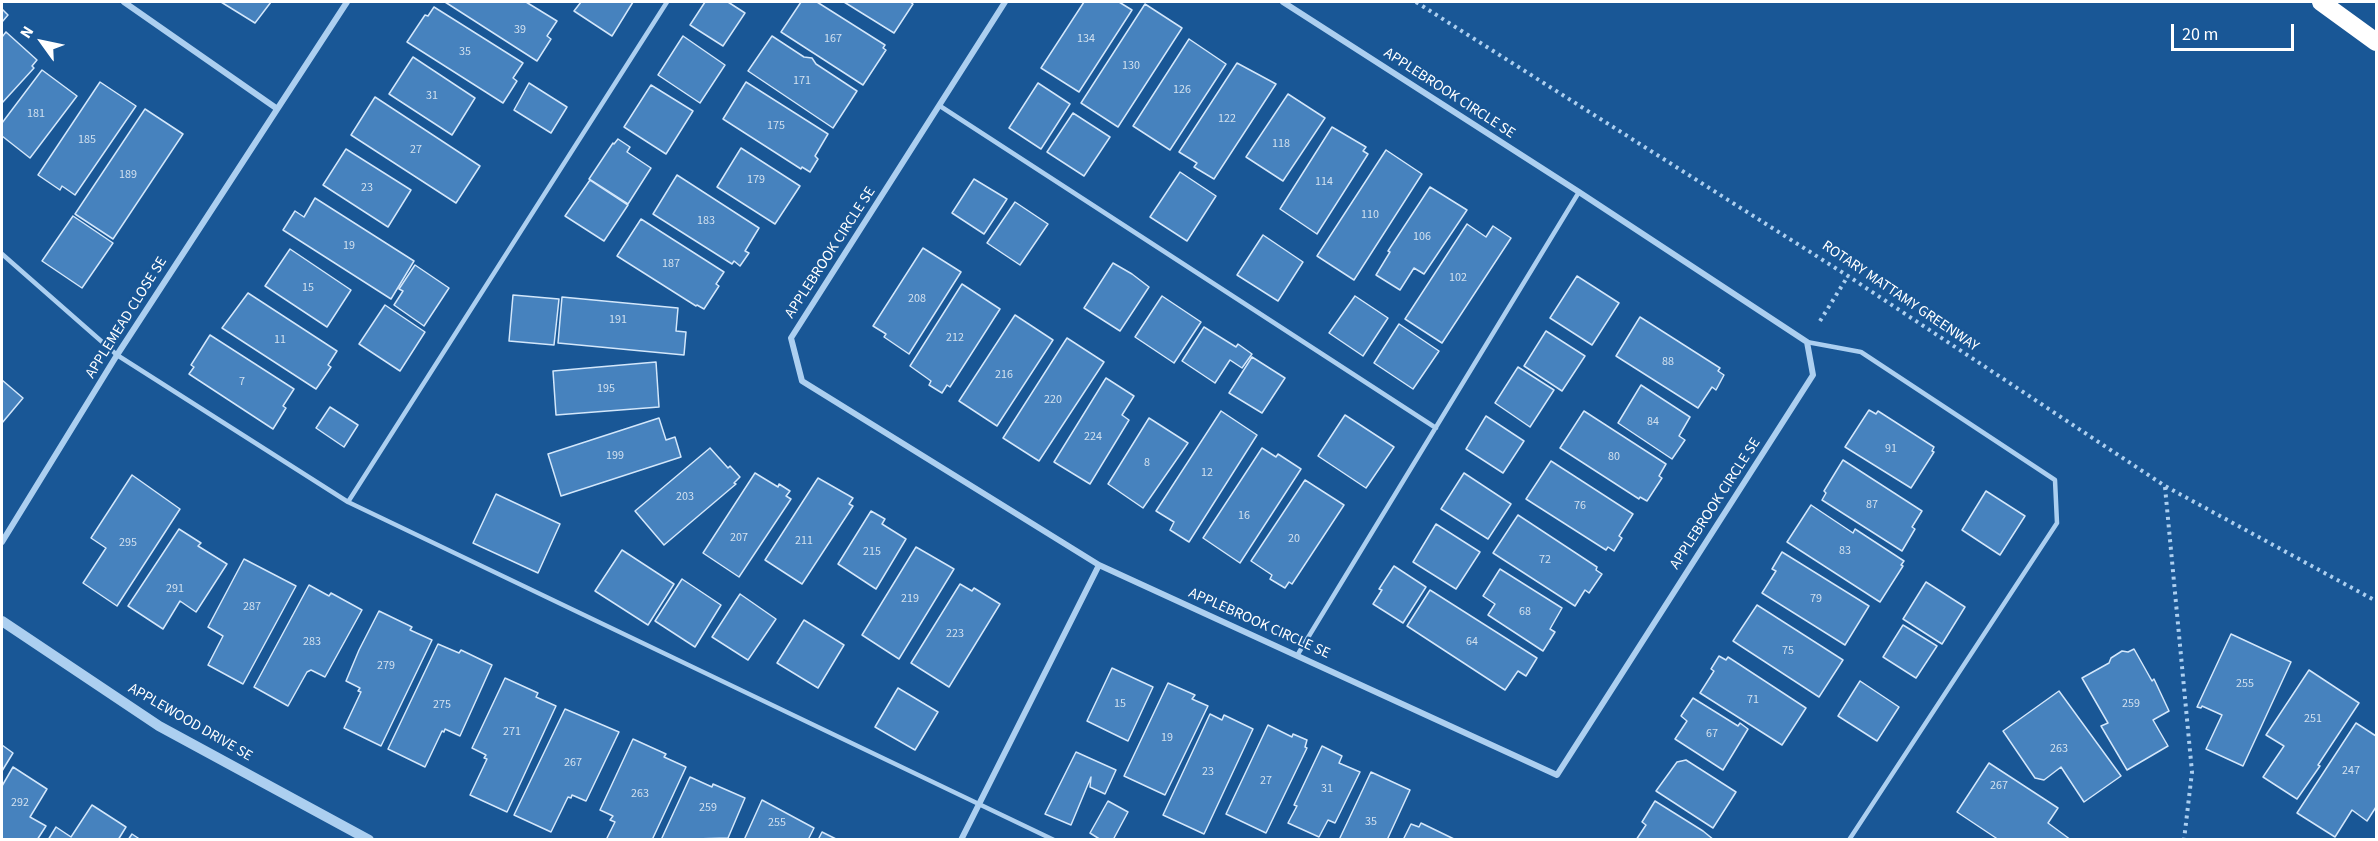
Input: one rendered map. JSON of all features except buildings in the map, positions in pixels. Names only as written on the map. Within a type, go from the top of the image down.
[{"type":"highway","points":[[2321,2],[2376,42]]},
{"type":"street","points":[[124,2],[276,108]]},
{"type":"street","name":"APPLEMEAD CLOSE SE","points":[[2,542],[117,355],[346,2]]},
{"type":"street","name":"APPLEBROOK CIRCLE SE","points":[[1005,2],[791,338],[802,381],[1099,565],[1298,654],[1557,775],[1813,375],[1807,342],[1283,2]]},
{"type":"street","points":[[961,840],[1099,565]]},
{"type":"street","name":"APPLEWOOD DRIVE SE","points":[[2,621],[159,726],[369,840]]},
{"type":"lane","points":[[348,502],[668,2]]},
{"type":"lane","points":[[940,106],[1436,428]]},
{"type":"lane","points":[[1298,654],[1579,192]]},
{"type":"lane","points":[[2,254],[117,355],[348,502],[1054,840]]},
{"type":"lane","points":[[1807,342],[1862,352],[2055,480],[2057,523],[1849,840]]},
{"type":"path","name":"ROTARY MATTAMY GREENWAY","points":[[1416,2],[1848,276],[2165,486],[2376,601]]},
{"type":"path","points":[[1807,342],[1848,276]]},
{"type":"path","points":[[2165,486],[2192,772],[2184,840]]}]
